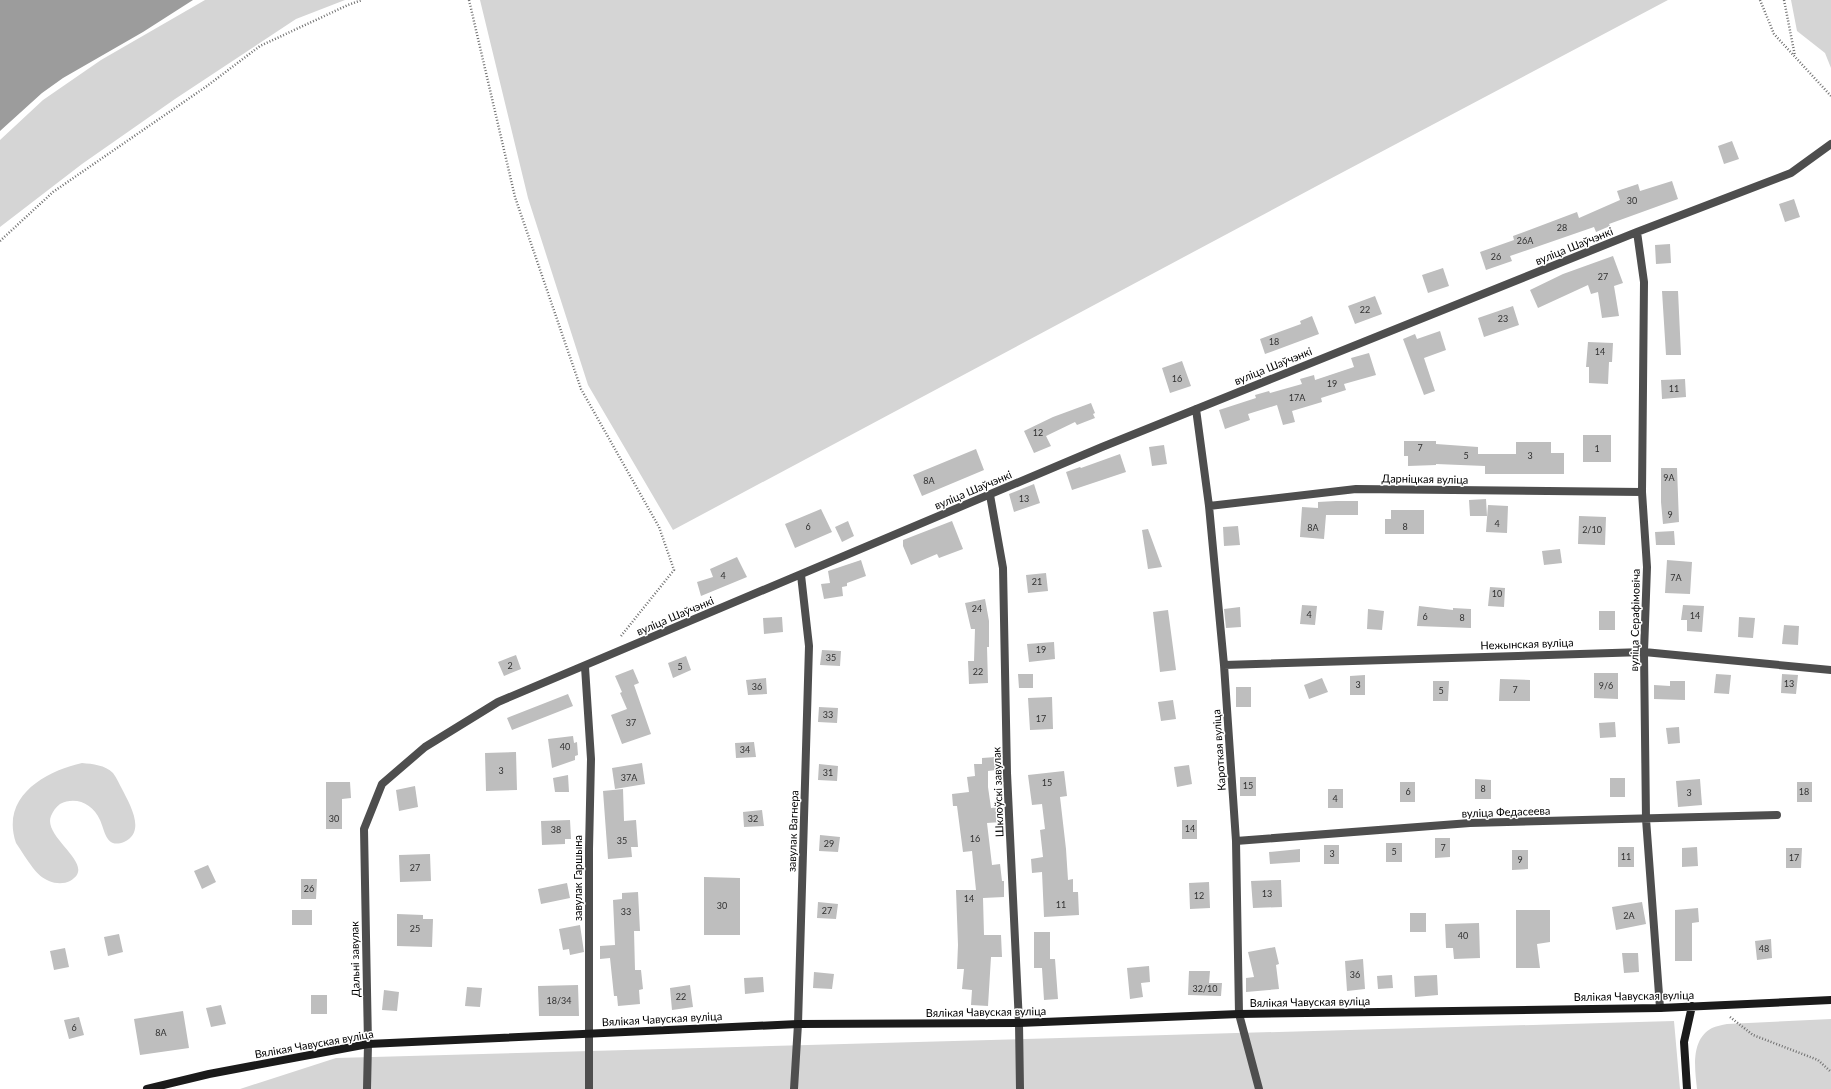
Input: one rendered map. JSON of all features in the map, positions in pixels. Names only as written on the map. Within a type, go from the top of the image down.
[{"type":"main road","name":"Вялікая Чавуская вуліца","points":[[147,1089],[209,1074],[368,1044],[798,1024],[1019,1023],[1239,1014],[1660,1008],[1831,1000]]},
{"type":"main road","points":[[1688,1089],[1684,1042],[1692,1006]]},
{"type":"street","name":"вуліца Шаўчэнкі","points":[[364,829],[382,784],[425,747],[498,702],[1102,447],[1636,232],[1791,173],[1831,144]]},
{"type":"street","name":"вуліца Серафімовіча","points":[[1636,232],[1644,282],[1642,349],[1642,492],[1647,568],[1644,652],[1646,819],[1660,1008]]},
{"type":"street","name":"Кароткая вуліца","points":[[1196,409],[1209,506],[1224,665],[1236,841],[1239,1014],[1259,1089]]},
{"type":"street","name":"Дарніцкая вуліца","points":[[1209,506],[1356,489],[1642,492]]},
{"type":"street","name":"Шклоўскі завулак","points":[[990,495],[1003,568],[1008,773],[1019,1023],[1020,1089]]},
{"type":"street","name":"завулак Вагнера","points":[[794,1089],[798,1024],[809,646],[801,575]]},
{"type":"street","name":"Нежынская вуліца","points":[[1224,665],[1644,652],[1831,670]]},
{"type":"street","name":"завулак Гаршына","points":[[585,666],[591,759],[589,849],[590,1089]]},
{"type":"street","name":"вуліца Федасеева","points":[[1236,841],[1470,823],[1778,815]]},
{"type":"street","name":"Дальні завулак","points":[[364,829],[368,1044],[367,1089]]},
{"type":"path","points":[[0,241],[53,192],[208,86],[260,46],[362,0]]},
{"type":"path","points":[[469,0],[515,197],[581,389],[659,527],[674,570],[617,641]]},
{"type":"path","points":[[1760,0],[1774,34],[1831,96]]},
{"type":"path","points":[[1784,0],[1795,57]]},
{"type":"path","points":[[1715,1005],[1752,1035],[1818,1060],[1831,1072]]},
{"type":"shaded area","points":[[0,0],[193,0],[143,32],[63,78],[42,93],[0,131]]},
{"type":"shaded area","points":[[205,0],[345,0],[296,19],[175,99],[82,164],[0,227],[0,140],[43,100],[101,60]]},
{"type":"shaded area","points":[[480,0],[1668,0],[673,530],[588,385],[528,198]]},
{"type":"shaded area","points":[[1791,0],[1831,0],[1831,68],[1825,53],[1797,31]]},
{"type":"shaded area","points":[[82,763],[95,764],[110,770],[113,773],[132,809],[135,825],[134,831],[131,837],[124,842],[118,844],[113,843],[107,838],[97,814],[88,806],[78,801],[60,804],[51,816],[50,824],[54,833],[74,859],[78,867],[77,875],[70,881],[54,883],[40,876],[16,843],[13,826],[14,812],[20,799],[41,779],[54,772]]},
{"type":"shaded area","points":[[1831,1019],[1831,1089],[1697,1089],[1695,1064],[1697,1047],[1705,1033],[1712,1028],[1727,1024]]},
{"type":"shaded area","points":[[1674,1021],[1680,1089],[240,1089],[336,1058]]},
{"type":"building","points":[[1732,141],[1739,159],[1724,164],[1718,146]]},
{"type":"building","points":[[1672,181],[1678,199],[1609,224],[1610,226],[1596,232],[1594,227],[1510,256],[1512,261],[1486,270],[1480,252],[1514,240],[1513,236],[1577,212],[1579,218],[1620,200],[1617,191],[1638,184],[1640,191]]},
{"type":"building","points":[[1794,199],[1800,217],[1785,222],[1779,204]]},
{"type":"building","points":[[1670,244],[1671,263],[1656,264],[1655,245]]},
{"type":"building","points":[[1613,256],[1623,283],[1614,286],[1619,316],[1602,318],[1598,292],[1591,294],[1588,285],[1538,308],[1530,290],[1563,274]]},
{"type":"building","points":[[1443,268],[1449,286],[1428,293],[1422,275]]},
{"type":"building","points":[[1662,291],[1678,291],[1681,355],[1666,355]]},
{"type":"building","points":[[1375,296],[1382,314],[1355,324],[1348,306]]},
{"type":"building","points":[[1513,306],[1519,325],[1484,337],[1478,318]]},
{"type":"building","points":[[1312,316],[1319,334],[1265,354],[1260,339],[1301,324],[1300,321]]},
{"type":"building","points":[[1440,331],[1446,350],[1424,358],[1435,391],[1424,395],[1403,339],[1415,334],[1417,339]]},
{"type":"building","points":[[1588,342],[1613,343],[1612,362],[1609,362],[1608,384],[1589,383],[1589,367],[1586,367]]},
{"type":"building","points":[[1369,353],[1376,375],[1344,384],[1346,390],[1321,398],[1322,402],[1292,411],[1295,422],[1283,425],[1277,405],[1248,414],[1250,420],[1225,429],[1219,410],[1256,398],[1255,395],[1269,391],[1270,393],[1302,384],[1300,379],[1314,375],[1315,380],[1354,367],[1351,358]]},
{"type":"building","points":[[1182,361],[1191,386],[1170,393],[1162,368]]},
{"type":"building","points":[[1685,379],[1686,397],[1662,399],[1661,380]]},
{"type":"building","points":[[1091,403],[1095,413],[1093,414],[1095,418],[1077,425],[1075,422],[1046,436],[1051,446],[1034,453],[1024,431],[1053,417]]},
{"type":"building","points":[[1583,435],[1611,435],[1611,462],[1583,462]]},
{"type":"building","points":[[1404,441],[1436,441],[1436,444],[1478,447],[1478,454],[1516,454],[1516,442],[1551,442],[1551,453],[1564,453],[1564,474],[1485,474],[1485,466],[1436,464],[1408,466],[1408,456],[1404,456]]},
{"type":"building","points":[[1164,445],[1167,464],[1152,466],[1149,447]]},
{"type":"building","points":[[976,449],[984,470],[922,496],[913,475]]},
{"type":"building","points":[[1120,454],[1126,472],[1072,490],[1066,472]]},
{"type":"building","points":[[1661,468],[1677,468],[1679,522],[1663,524],[1661,502]]},
{"type":"building","points":[[1034,484],[1040,503],[1014,512],[1009,494]]},
{"type":"building","points":[[1486,499],[1487,516],[1470,516],[1469,500]]},
{"type":"building","points":[[1358,501],[1358,515],[1326,515],[1324,539],[1300,537],[1302,507],[1318,508],[1318,502]]},
{"type":"building","points":[[1488,505],[1508,506],[1507,533],[1486,532]]},
{"type":"building","points":[[821,509],[832,532],[795,548],[785,524]]},
{"type":"building","points":[[1391,510],[1424,510],[1424,534],[1385,534],[1385,519],[1391,519]]},
{"type":"building","points":[[1579,516],[1606,517],[1605,545],[1578,544]]},
{"type":"building","points":[[848,521],[854,536],[842,542],[835,527]]},
{"type":"building","points":[[952,521],[963,549],[939,558],[937,554],[911,565],[903,546],[903,540]]},
{"type":"building","points":[[1238,526],[1240,545],[1224,546],[1223,527]]},
{"type":"building","points":[[1148,529],[1162,567],[1148,569],[1142,530]]},
{"type":"building","points":[[1674,531],[1675,545],[1656,545],[1655,532]]},
{"type":"building","points":[[1560,549],[1562,563],[1544,565],[1542,551]]},
{"type":"building","points":[[737,557],[747,577],[701,596],[697,582],[713,577],[710,569]]},
{"type":"building","points":[[861,560],[866,576],[847,583],[847,586],[842,587],[843,596],[824,599],[821,584],[830,583],[828,571]]},
{"type":"building","points":[[1667,560],[1692,562],[1690,594],[1665,593]]},
{"type":"building","points":[[1046,573],[1048,591],[1028,593],[1026,575]]},
{"type":"building","points":[[1490,587],[1505,588],[1504,607],[1488,606]]},
{"type":"building","points":[[985,599],[989,621],[989,647],[987,647],[988,683],[969,684],[968,661],[974,661],[975,629],[971,629],[965,603]]},
{"type":"building","points":[[1302,605],[1317,606],[1315,625],[1300,624]]},
{"type":"building","points":[[1683,605],[1704,606],[1702,632],[1687,631],[1687,620],[1681,620]]},
{"type":"building","points":[[1419,606],[1453,610],[1453,608],[1471,609],[1471,628],[1417,626]]},
{"type":"building","points":[[1240,607],[1241,627],[1226,628],[1224,609]]},
{"type":"building","points":[[1368,609],[1384,611],[1382,630],[1367,629]]},
{"type":"building","points":[[1168,610],[1176,670],[1160,672],[1153,612]]},
{"type":"building","points":[[1599,611],[1615,611],[1615,630],[1599,630]]},
{"type":"building","points":[[782,617],[783,632],[764,634],[763,618]]},
{"type":"building","points":[[1739,617],[1755,618],[1753,638],[1738,637]]},
{"type":"building","points":[[1784,625],[1799,626],[1798,645],[1782,644]]},
{"type":"building","points":[[1054,642],[1055,659],[1029,662],[1027,644]]},
{"type":"building","points":[[822,650],[841,651],[840,666],[820,665]]},
{"type":"building","points":[[516,655],[521,669],[504,676],[498,662]]},
{"type":"building","points":[[686,656],[691,670],[673,678],[668,663]]},
{"type":"building","points":[[633,669],[639,683],[634,685],[651,734],[622,744],[611,715],[627,709],[615,676]]},
{"type":"building","points":[[1594,673],[1618,673],[1618,699],[1594,698]]},
{"type":"building","points":[[1018,674],[1033,674],[1033,688],[1019,688]]},
{"type":"building","points":[[1716,674],[1731,675],[1729,694],[1714,693]]},
{"type":"building","points":[[1782,674],[1798,675],[1796,694],[1781,693]]},
{"type":"building","points":[[1365,675],[1365,695],[1350,695],[1350,676]]},
{"type":"building","points":[[766,678],[767,694],[748,695],[746,680]]},
{"type":"building","points":[[1322,678],[1328,692],[1309,699],[1304,685]]},
{"type":"building","points":[[1500,679],[1530,680],[1530,701],[1499,701]]},
{"type":"building","points":[[1433,681],[1449,681],[1448,701],[1433,701]]},
{"type":"building","points":[[1670,681],[1685,681],[1685,700],[1654,699],[1654,685],[1670,686]]},
{"type":"building","points":[[1236,687],[1251,687],[1251,707],[1236,707]]},
{"type":"building","points":[[568,694],[573,706],[512,730],[507,718]]},
{"type":"building","points":[[1052,697],[1053,729],[1030,730],[1028,698]]},
{"type":"building","points":[[1173,700],[1176,719],[1161,721],[1158,702]]},
{"type":"building","points":[[819,707],[838,708],[837,723],[818,722]]},
{"type":"building","points":[[1615,722],[1616,737],[1600,738],[1599,723]]},
{"type":"building","points":[[1679,727],[1680,743],[1668,744],[1666,728]]},
{"type":"building","points":[[573,736],[574,743],[577,742],[578,755],[575,756],[575,760],[552,768],[548,739]]},
{"type":"building","points":[[754,742],[756,757],[736,758],[735,743]]},
{"type":"building","points":[[516,752],[517,790],[486,791],[485,753]]},
{"type":"building","points":[[996,757],[996,770],[988,771],[988,787],[991,808],[1000,807],[1001,822],[987,823],[992,865],[1000,864],[1002,881],[1004,881],[1004,897],[983,898],[984,935],[1001,935],[1002,957],[991,957],[988,1006],[971,1005],[972,990],[962,989],[964,969],[957,969],[958,945],[956,890],[976,890],[972,851],[963,852],[957,806],[953,806],[952,794],[969,792],[967,777],[975,776],[974,764],[982,764],[982,758]]},
{"type":"building","points":[[642,763],[645,784],[615,789],[612,768]]},
{"type":"building","points":[[819,764],[838,766],[837,781],[818,780]]},
{"type":"building","points":[[1189,765],[1192,784],[1177,787],[1174,767]]},
{"type":"building","points":[[1064,771],[1067,796],[1060,797],[1068,880],[1073,879],[1073,892],[1078,892],[1079,915],[1044,917],[1042,872],[1032,873],[1031,859],[1043,857],[1040,830],[1045,829],[1042,804],[1032,805],[1028,775]]},
{"type":"building","points":[[568,775],[569,792],[555,792],[553,778]]},
{"type":"building","points":[[1240,777],[1256,777],[1256,796],[1240,796]]},
{"type":"building","points":[[1610,778],[1625,778],[1625,797],[1610,797]]},
{"type":"building","points":[[1475,779],[1491,780],[1491,799],[1475,799]]},
{"type":"building","points":[[1700,779],[1702,805],[1678,807],[1676,781]]},
{"type":"building","points":[[326,782],[350,782],[351,798],[342,799],[342,829],[326,829]]},
{"type":"building","points":[[1400,782],[1415,782],[1415,802],[1400,802]]},
{"type":"building","points":[[1797,782],[1812,782],[1812,802],[1797,802]]},
{"type":"building","points":[[415,786],[418,807],[399,811],[396,790]]},
{"type":"building","points":[[623,789],[624,821],[636,820],[638,847],[631,847],[632,857],[608,859],[603,791]]},
{"type":"building","points":[[1328,789],[1343,789],[1343,808],[1328,808]]},
{"type":"building","points":[[762,810],[764,826],[744,827],[743,812]]},
{"type":"building","points":[[570,820],[571,839],[565,839],[565,844],[542,845],[541,821]]},
{"type":"building","points":[[1182,820],[1197,820],[1197,839],[1182,839]]},
{"type":"building","points":[[820,835],[840,837],[838,852],[819,851]]},
{"type":"building","points":[[1435,838],[1450,838],[1450,857],[1435,858]]},
{"type":"building","points":[[1386,843],[1402,843],[1402,862],[1386,862]]},
{"type":"building","points":[[1324,845],[1339,845],[1339,864],[1324,864]]},
{"type":"building","points":[[1618,847],[1634,847],[1634,867],[1618,867]]},
{"type":"building","points":[[1697,847],[1698,866],[1682,867],[1682,848]]},
{"type":"building","points":[[1786,848],[1802,848],[1801,868],[1786,868]]},
{"type":"building","points":[[1300,849],[1300,862],[1270,864],[1269,852]]},
{"type":"building","points":[[1512,850],[1528,850],[1528,869],[1512,870]]},
{"type":"building","points":[[430,854],[431,881],[400,882],[399,855]]},
{"type":"building","points":[[208,865],[216,882],[202,889],[194,871]]},
{"type":"building","points":[[704,877],[740,878],[740,935],[704,935]]},
{"type":"building","points":[[301,879],[317,879],[316,899],[301,899]]},
{"type":"building","points":[[1281,880],[1282,907],[1253,908],[1251,881]]},
{"type":"building","points":[[1209,882],[1210,908],[1190,909],[1189,883]]},
{"type":"building","points":[[567,883],[570,898],[541,904],[538,889]]},
{"type":"building","points":[[638,892],[640,931],[634,931],[635,970],[641,970],[643,989],[639,990],[640,1004],[618,1006],[617,996],[614,996],[610,958],[600,959],[600,946],[615,945],[613,900],[622,899],[622,893]]},
{"type":"building","points":[[818,902],[838,904],[836,919],[817,918]]},
{"type":"building","points":[[1642,902],[1646,924],[1616,930],[1612,907]]},
{"type":"building","points":[[1698,908],[1699,922],[1692,923],[1692,961],[1675,961],[1675,910]]},
{"type":"building","points":[[292,910],[312,910],[312,925],[292,925]]},
{"type":"building","points":[[1516,910],[1550,910],[1550,942],[1537,944],[1540,968],[1516,968]]},
{"type":"building","points":[[1410,913],[1426,913],[1426,932],[1410,932]]},
{"type":"building","points":[[397,914],[423,915],[423,919],[433,919],[432,947],[397,946]]},
{"type":"building","points":[[1479,923],[1480,958],[1454,959],[1453,948],[1446,948],[1445,924]]},
{"type":"building","points":[[580,925],[584,952],[570,955],[569,949],[563,950],[559,929]]},
{"type":"building","points":[[1034,932],[1050,932],[1050,959],[1055,959],[1058,999],[1044,1000],[1042,968],[1034,968]]},
{"type":"building","points":[[119,934],[123,952],[108,956],[104,937]]},
{"type":"building","points":[[1771,939],[1772,958],[1757,960],[1755,941]]},
{"type":"building","points":[[1275,947],[1279,964],[1276,965],[1279,989],[1246,992],[1246,978],[1254,977],[1248,952]]},
{"type":"building","points":[[65,948],[69,967],[54,970],[50,951]]},
{"type":"building","points":[[1622,953],[1638,953],[1639,972],[1624,973]]},
{"type":"building","points":[[1363,959],[1365,989],[1347,991],[1345,961]]},
{"type":"building","points":[[1149,966],[1150,982],[1141,983],[1143,997],[1130,999],[1127,968]]},
{"type":"building","points":[[1189,971],[1210,971],[1209,983],[1222,983],[1221,996],[1188,995]]},
{"type":"building","points":[[814,972],[834,974],[832,989],[813,988]]},
{"type":"building","points":[[1392,975],[1393,988],[1378,989],[1377,976]]},
{"type":"building","points":[[1437,975],[1438,995],[1415,997],[1414,976]]},
{"type":"building","points":[[763,977],[764,992],[745,994],[744,978]]},
{"type":"building","points":[[578,985],[579,1016],[539,1016],[538,986]]},
{"type":"building","points":[[690,985],[693,1007],[672,1010],[670,988]]},
{"type":"building","points":[[467,987],[482,988],[480,1007],[465,1006]]},
{"type":"building","points":[[384,990],[399,992],[397,1011],[382,1010]]},
{"type":"building","points":[[311,995],[327,995],[327,1014],[311,1014]]},
{"type":"building","points":[[221,1005],[226,1024],[211,1027],[206,1008]]},
{"type":"building","points":[[183,1011],[189,1048],[140,1055],[134,1019]]},
{"type":"building","points":[[79,1017],[84,1035],[69,1039],[64,1020]]}]
